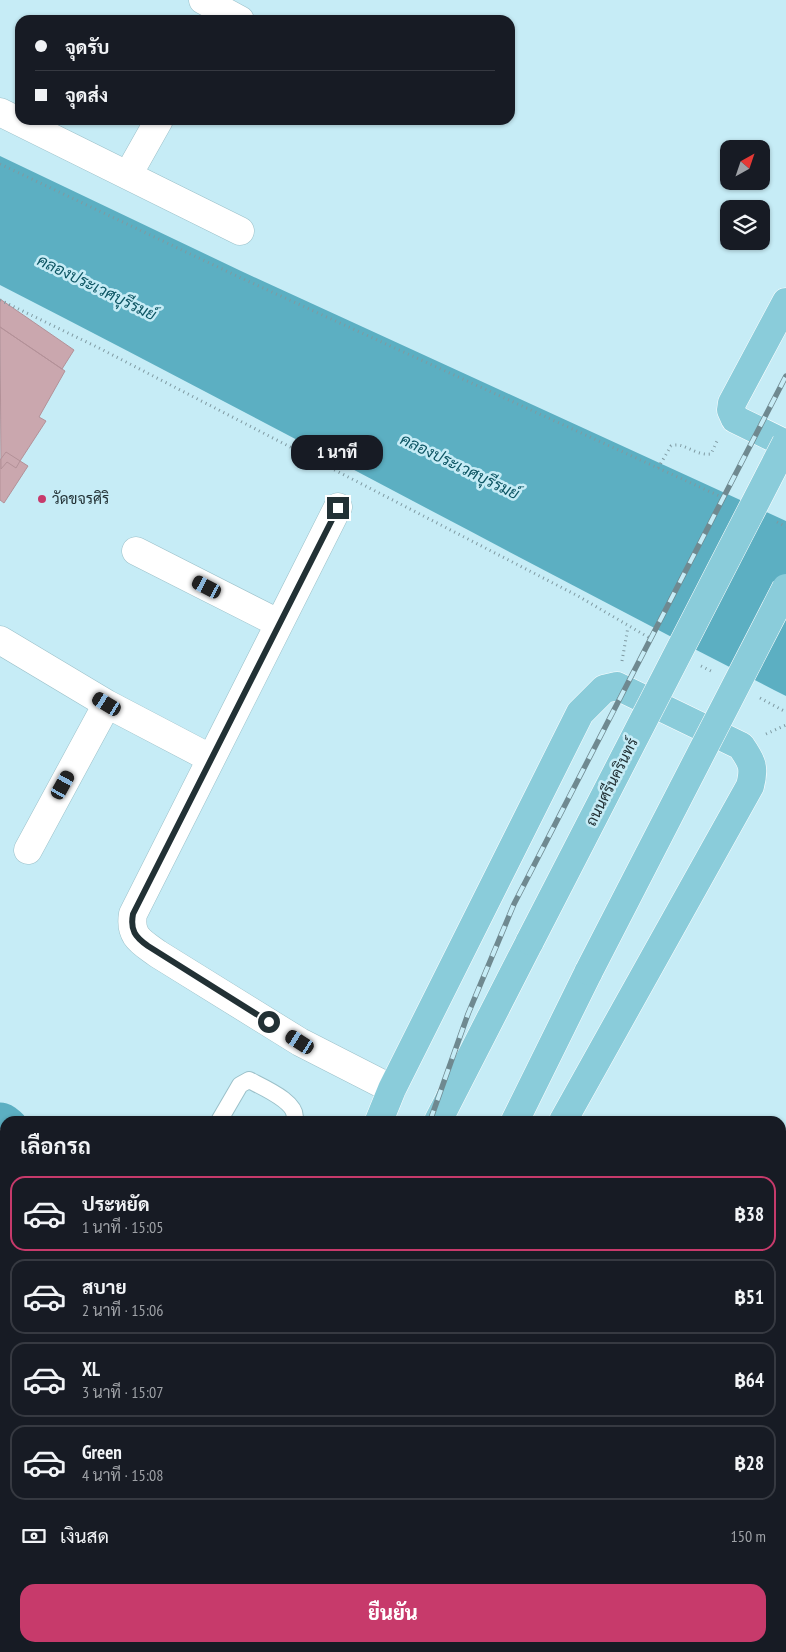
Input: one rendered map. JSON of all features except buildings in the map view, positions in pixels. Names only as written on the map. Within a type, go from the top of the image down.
[{"type":"main road","points":[[786,302],[732,403],[731,410],[735,419],[786,444]]},
{"type":"main road","name":"ถนนศรีนครินทร์","points":[[441,1116],[786,444]]},
{"type":"main road","points":[[517,1116],[589,971],[786,588]]},
{"type":"main road","points":[[381,1116],[392,1088],[580,713],[604,689],[616,686],[741,746],[751,760],[753,773],[750,786],[566,1116]]},
{"type":"street","points":[[0,112],[15,119]]},
{"type":"street","points":[[26,125],[240,231]]},
{"type":"street","points":[[128,175],[155,125]]},
{"type":"street","points":[[338,508],[210,758],[133,914],[131,924],[138,939],[158,954],[300,1042],[392,1088]]},
{"type":"street","points":[[136,551],[278,623]]},
{"type":"street","points":[[0,640],[107,704],[210,758]]},
{"type":"street","points":[[28,850],[107,704]]},
{"type":"lane","points":[[222,1116],[240,1085],[249,1080],[282,1098],[293,1108],[296,1116]]},
{"type":"path","points":[[0,164],[239,277],[726,499]]},
{"type":"path","points":[[0,300],[101,349],[560,587],[654,641]]},
{"type":"path","points":[[658,468],[671,446],[675,444],[699,454],[711,454],[731,410]]},
{"type":"path","points":[[769,519],[786,527]]},
{"type":"path","points":[[616,686],[628,627]]},
{"type":"path","points":[[698,665],[716,674]]},
{"type":"path","points":[[760,698],[786,712]]},
{"type":"water","name":"คลองประเวศบุรีรมย์","points":[[0,156],[241,271],[786,521],[786,696],[0,285]]},
{"type":"railway","points":[[432,1116],[468,1014],[514,904],[786,376]]},
{"type":"place","name":"วัดขจรศิริ","points":[[42,499]]},
{"type":"route","points":[[269,1022],[158,954],[138,939],[131,924],[133,914],[171,837],[338,508]]}]
